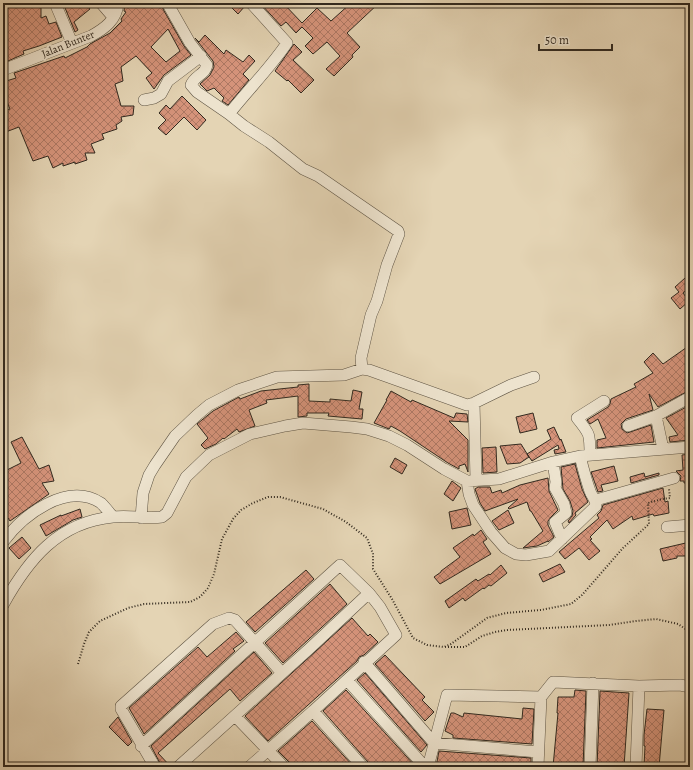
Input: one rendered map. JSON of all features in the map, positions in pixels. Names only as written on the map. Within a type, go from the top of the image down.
[{"type":"street","points":[[55,3],[72,43]]},
{"type":"street","points":[[101,3],[113,17]]},
{"type":"street","name":"Jalan Bunter","points":[[3,70],[91,36],[108,26],[118,3]]},
{"type":"street","points":[[229,114],[266,71],[287,43],[251,3]]},
{"type":"street","points":[[169,6],[190,43],[207,65],[207,67],[193,80],[191,85],[197,92],[244,126],[270,142],[303,169],[318,176],[398,231],[399,234],[387,265],[377,301],[371,315],[361,358],[362,369]]},
{"type":"street","points":[[144,100],[154,98],[161,94],[164,91],[165,85],[168,81],[201,56]]},
{"type":"street","points":[[141,518],[143,493],[149,475],[175,436],[197,414],[238,390],[277,377],[344,375],[362,369],[369,370],[467,405],[474,403],[511,384],[534,377]]},
{"type":"street","points":[[628,426],[656,416],[690,397]]},
{"type":"street","points":[[474,403],[472,480],[469,494],[473,505],[491,532],[510,551],[516,554],[526,554],[549,551],[596,506],[596,500],[592,496],[587,482],[585,456],[589,435],[587,429],[577,418],[604,401]]},
{"type":"street","points":[[656,416],[663,449]]},
{"type":"street","points":[[3,604],[15,583],[37,554],[54,539],[70,528],[85,522],[113,517],[162,517],[165,515],[186,478],[209,455],[250,434],[285,426],[303,423],[351,427],[389,436],[407,445],[444,469],[472,480],[499,479],[553,462],[585,456],[690,447]]},
{"type":"street","points":[[553,462],[556,482],[555,488],[564,504],[566,513],[555,522],[562,539]]},
{"type":"street","points":[[596,500],[671,479]]},
{"type":"street","points":[[3,542],[10,532],[35,510],[54,500],[83,497],[93,499],[102,504],[113,517]]},
{"type":"street","points":[[666,527],[690,525]]},
{"type":"street","points":[[141,746],[340,565],[369,593],[396,635],[364,662],[347,680],[249,767]]},
{"type":"street","points":[[179,767],[369,593]]},
{"type":"street","points":[[155,767],[141,746],[121,709],[123,704],[213,624],[220,620],[229,618],[234,620],[256,642],[282,673]]},
{"type":"street","points":[[364,662],[434,743],[538,752]]},
{"type":"street","points":[[347,680],[427,767]]},
{"type":"street","points":[[538,767],[541,697],[553,682],[639,686],[680,685],[690,687]]},
{"type":"street","points":[[590,767],[593,683]]},
{"type":"street","points":[[636,767],[639,686]]},
{"type":"street","points":[[427,767],[447,695],[541,697]]},
{"type":"street","points":[[313,711],[363,767]]},
{"type":"street","points":[[235,716],[284,767]]},
{"type":"path","points":[[444,647],[451,644],[487,618],[506,613],[541,610],[571,604],[582,595],[623,548],[649,524],[648,503],[670,498],[671,479]]},
{"type":"path","points":[[78,664],[89,632],[100,621],[121,610],[144,604],[190,602],[200,597],[208,588],[214,574],[222,539],[233,519],[241,510],[253,503],[268,498],[280,497],[323,509],[346,522],[367,538],[373,554],[373,569],[392,599],[413,638],[427,645],[465,647],[482,636],[507,630],[609,625],[636,620],[656,619],[678,624],[690,632]]},
{"type":"building","points":[[3,3],[41,3],[41,18],[46,16],[49,24],[56,22],[62,37],[23,51],[24,54],[8,61],[3,48]]},
{"type":"building","points":[[63,3],[85,3],[90,9],[74,22],[78,30],[75,32]]},
{"type":"building","points":[[125,3],[163,3],[163,9],[184,46],[191,55],[164,75],[154,89],[146,78],[152,73],[136,56],[121,67],[123,81],[115,84],[121,106],[134,106],[133,115],[121,117],[122,121],[116,125],[117,129],[102,134],[104,139],[91,144],[95,153],[85,153],[87,160],[63,166],[63,163],[53,168],[48,156],[33,161],[19,127],[3,133],[3,112],[10,109],[3,93],[3,82],[16,78],[14,73],[64,56],[65,58],[87,47],[110,33],[122,21],[121,19],[126,12],[124,11]],"holes":[[[168,29],[180,51],[166,62],[151,47]]]},
{"type":"building","points":[[227,3],[244,3],[245,6],[238,14]]},
{"type":"building","points":[[260,3],[283,3],[302,23],[317,8],[331,21],[351,3],[379,3],[347,33],[360,47],[352,55],[353,57],[334,76],[326,69],[340,56],[327,42],[313,54],[305,46],[313,38],[302,27],[296,33],[286,22],[281,26]]},
{"type":"building","points":[[205,35],[224,54],[226,50],[243,62],[249,55],[255,61],[243,74],[249,80],[228,105],[222,101],[224,98],[214,88],[207,91],[200,84],[210,75],[214,67],[213,61],[195,38],[199,42]]},
{"type":"building","points":[[294,44],[302,52],[293,60],[314,80],[301,93],[288,80],[287,81],[275,71]]},
{"type":"building","points":[[182,96],[206,120],[197,130],[184,117],[166,135],[158,128],[166,120],[159,113],[166,105],[170,109]]},
{"type":"building","points":[[685,278],[690,283],[690,287],[683,293],[689,301],[680,309],[671,298],[679,292],[675,287]]},
{"type":"building","points":[[690,345],[690,390],[658,407],[649,394],[653,410],[626,419],[621,424],[622,429],[627,433],[651,425],[654,442],[597,448],[597,440],[606,438],[598,419],[590,424],[587,420],[608,407],[611,399],[636,387],[634,384],[653,373],[644,362],[653,353],[663,364]]},
{"type":"building","points":[[309,384],[309,401],[330,402],[330,399],[351,401],[353,390],[362,392],[359,409],[363,409],[362,419],[328,416],[329,413],[307,413],[307,416],[298,417],[298,396],[266,400],[267,403],[249,410],[255,426],[239,432],[237,429],[216,444],[205,449],[201,445],[208,438],[197,424],[213,411],[239,397],[240,399],[261,391],[298,387],[298,385]]},
{"type":"building","points":[[391,391],[411,402],[412,400],[454,418],[456,413],[467,414],[468,422],[449,421],[468,440],[468,472],[465,464],[459,466],[459,469],[391,426],[389,429],[374,423]]},
{"type":"building","points":[[690,405],[690,440],[670,442],[669,437],[678,435],[666,418]]},
{"type":"building","points":[[533,413],[537,429],[520,433],[516,417]]},
{"type":"building","points":[[554,427],[566,452],[555,454],[554,450],[559,449],[558,445],[532,461],[527,454],[551,439],[547,430]]},
{"type":"building","points":[[22,437],[39,469],[49,465],[54,481],[42,483],[49,494],[10,521],[8,518],[3,521],[3,472],[21,463],[11,442]]},
{"type":"building","points":[[521,444],[529,457],[520,463],[507,464],[500,446]]},
{"type":"building","points":[[496,447],[497,472],[483,473],[482,448]]},
{"type":"building","points":[[690,454],[690,483],[684,483],[684,481],[680,481],[681,476],[676,471],[683,470],[682,455]]},
{"type":"building","points":[[395,458],[407,465],[402,474],[390,467]]},
{"type":"building","points":[[575,464],[582,489],[588,502],[575,513],[576,515],[569,523],[568,521],[572,516],[573,511],[570,501],[563,489],[561,467]]},
{"type":"building","points":[[614,466],[618,481],[601,485],[603,491],[598,492],[591,472]]},
{"type":"building","points":[[644,473],[645,477],[659,473],[659,475],[631,483],[630,477]]},
{"type":"building","points":[[548,478],[549,491],[558,510],[548,521],[548,525],[554,537],[548,542],[537,546],[523,548],[543,531],[530,511],[527,502],[509,509],[508,508],[518,499],[485,511],[480,503],[475,489],[478,487],[490,487],[492,493],[501,490],[502,493],[520,485]]},
{"type":"building","points":[[452,481],[461,488],[453,501],[444,494]]},
{"type":"building","points":[[663,488],[665,502],[668,501],[669,513],[654,516],[653,514],[633,520],[632,516],[613,529],[607,520],[590,537],[592,539],[590,540],[600,551],[589,560],[579,548],[565,559],[559,552],[599,518],[597,515],[601,511],[603,505]]},
{"type":"building","points":[[467,508],[471,525],[452,529],[449,512]]},
{"type":"building","points":[[80,509],[82,517],[73,520],[46,536],[40,525],[61,515]]},
{"type":"building","points":[[508,510],[514,523],[499,530],[492,521]]},
{"type":"building","points":[[481,530],[487,539],[483,542],[491,554],[440,584],[434,577],[460,557],[453,548],[473,534],[474,536]]},
{"type":"building","points":[[22,537],[31,548],[19,559],[9,548]]},
{"type":"building","points":[[690,542],[690,556],[677,556],[677,558],[663,561],[660,549]]},
{"type":"building","points":[[560,564],[565,572],[543,582],[539,574]]},
{"type":"building","points":[[501,565],[507,573],[491,586],[489,585],[484,589],[483,588],[465,601],[463,598],[449,608],[445,601],[476,579],[478,581],[489,574],[490,575]]},
{"type":"building","points":[[306,570],[314,579],[255,632],[246,622]]},
{"type":"building","points":[[330,584],[347,604],[283,663],[265,643]]},
{"type":"building","points":[[352,618],[368,636],[370,634],[378,642],[364,655],[359,657],[357,661],[268,741],[245,716]]},
{"type":"building","points":[[236,632],[244,641],[233,649],[235,651],[144,734],[129,708],[198,647],[207,657]]},
{"type":"building","points":[[254,652],[272,673],[240,701],[230,689],[158,753],[171,767],[162,767],[151,746]]},
{"type":"building","points":[[385,655],[425,697],[422,700],[434,712],[425,721],[375,664]]},
{"type":"building","points":[[365,673],[427,745],[421,752],[357,680]]},
{"type":"building","points":[[346,690],[416,767],[370,767],[368,762],[323,711]]},
{"type":"building","points":[[575,690],[586,691],[583,767],[553,767],[558,697],[574,697]]},
{"type":"building","points":[[600,691],[629,693],[624,767],[597,767]]},
{"type":"building","points":[[523,708],[534,709],[532,744],[453,738],[453,735],[445,731],[451,713],[463,717],[464,713],[522,719]]},
{"type":"building","points":[[647,709],[664,710],[659,767],[644,767],[644,735]]},
{"type":"building","points":[[118,717],[132,742],[128,746],[109,727]]},
{"type":"building","points":[[312,721],[354,767],[291,767],[289,762],[278,751]]},
{"type":"building","points":[[439,751],[531,758],[531,767],[436,767]]}]
